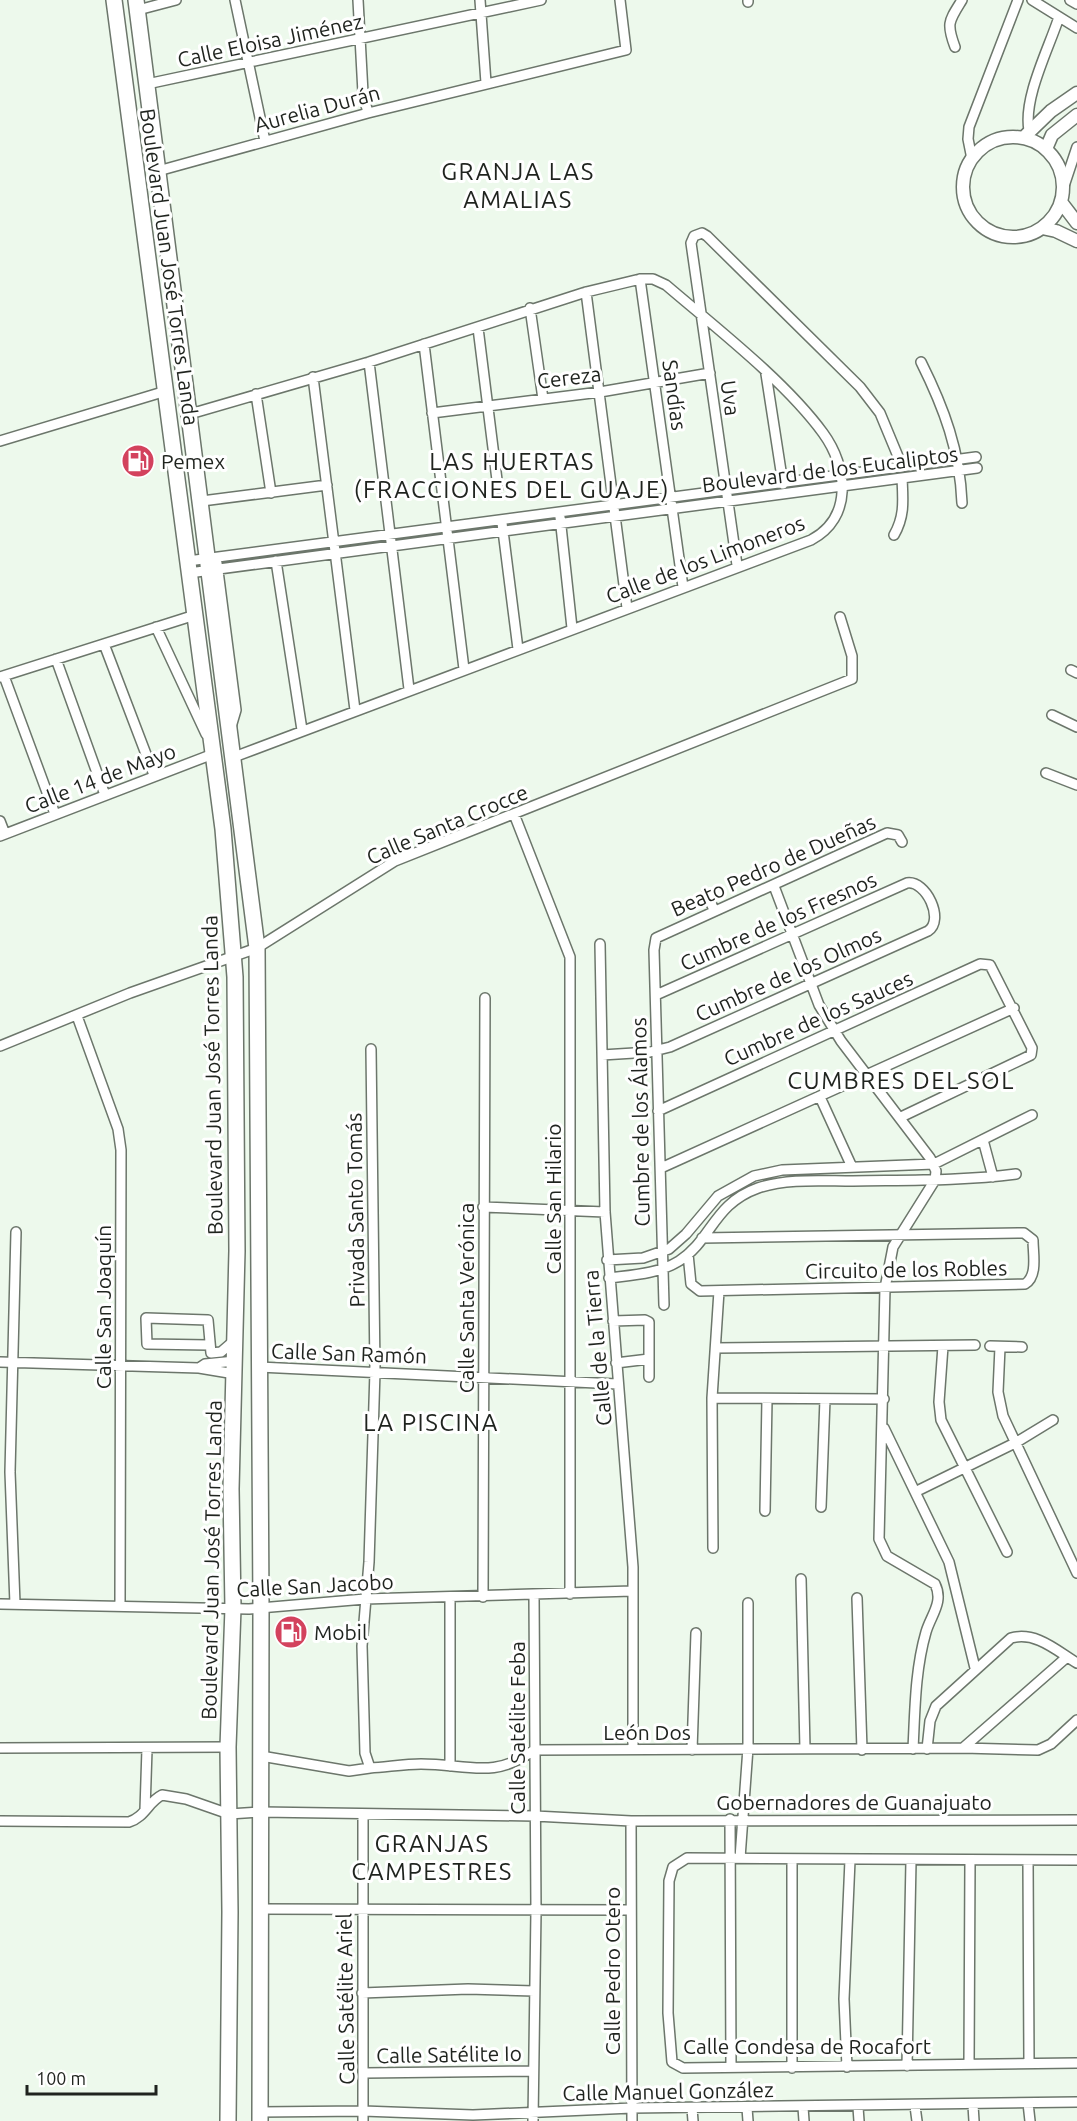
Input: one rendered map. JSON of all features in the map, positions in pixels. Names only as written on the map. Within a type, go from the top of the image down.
[{"type":"main road","name":"Boulevard Juan José Torres Landa","points":[[114,0],[223,829],[233,955],[237,1167],[236,1339],[231,1489],[233,1608],[228,1747],[228,2121]]},
{"type":"main road","name":"Boulevard Juan José Torres Landa","points":[[137,5],[190,414],[213,563],[230,730],[257,948],[261,1608],[260,2116]]},
{"type":"street","points":[[137,5],[176,0]]},
{"type":"street","points":[[235,0],[265,141]]},
{"type":"street","points":[[358,0],[363,93],[368,113]]},
{"type":"street","points":[[480,0],[486,83]]},
{"type":"street","name":"Calle Eloisa Jiménez","points":[[147,84],[541,0]]},
{"type":"street","name":"Aurelia Durán","points":[[158,171],[368,113],[626,50],[621,0]]},
{"type":"street","points":[[955,47],[948,28],[949,21],[962,0]]},
{"type":"street","points":[[972,159],[968,139],[969,127],[1018,0]]},
{"type":"street","points":[[1032,0],[1077,28]]},
{"type":"street","points":[[1070,0],[1077,4]]},
{"type":"street","points":[[1026,134],[1030,101],[1059,17]]},
{"type":"street","points":[[1077,93],[1050,111],[1026,134],[994,141],[972,159],[965,171],[963,192],[969,212],[977,224],[989,232],[1016,238],[1042,228],[1053,216],[1077,147]]},
{"type":"street","points":[[1046,149],[1052,135],[1077,115]]},
{"type":"street","points":[[1026,134],[1046,149],[1061,173],[1061,195],[1077,223]]},
{"type":"street","points":[[1042,228],[1056,231],[1077,241]]},
{"type":"street","name":"Uva","points":[[737,565],[700,314],[692,243],[694,236],[707,236],[860,387],[880,413],[902,466]]},
{"type":"street","name":"Calle de los Limoneros","points":[[190,414],[369,362],[586,291],[640,279],[653,279],[666,285],[766,373],[824,434],[842,475],[843,496],[834,521],[819,535],[234,757]]},
{"type":"street","name":"Sandías","points":[[640,279],[683,587]]},
{"type":"street","points":[[586,291],[627,608]]},
{"type":"street","points":[[530,308],[543,399]]},
{"type":"street","points":[[478,328],[498,488]]},
{"type":"street","points":[[424,344],[464,669]]},
{"type":"street","points":[[369,362],[409,689]]},
{"type":"street","points":[[921,362],[946,417],[960,470],[962,503]]},
{"type":"street","name":"Cereza","points":[[432,413],[656,384],[710,373]]},
{"type":"street","points":[[766,373],[783,484]]},
{"type":"street","points":[[313,378],[355,710]]},
{"type":"street","points":[[0,441],[166,391]]},
{"type":"street","points":[[256,394],[271,493]]},
{"type":"street","name":"Boulevard de los Eucaliptos","points":[[672,503],[726,490],[976,458]]},
{"type":"street","name":"Boulevard de los Eucaliptos","points":[[188,567],[614,510],[672,503],[728,501],[977,468]]},
{"type":"street","points":[[894,535],[901,523],[904,506],[902,478]]},
{"type":"street","points":[[202,501],[327,485]]},
{"type":"street","points":[[560,517],[572,628]]},
{"type":"street","points":[[502,525],[519,649]]},
{"type":"street","name":"Boulevard de los Eucaliptos","points":[[213,563],[276,561],[334,547]]},
{"type":"street","points":[[276,561],[302,730]]},
{"type":"street","points":[[55,814],[2,677],[195,615]]},
{"type":"street","name":"Calle Santa Crocce","points":[[0,1046],[233,955],[257,948],[395,861],[852,679],[852,656],[840,617]]},
{"type":"street","points":[[156,627],[212,751]]},
{"type":"street","points":[[104,644],[154,775]]},
{"type":"street","points":[[56,658],[105,795]]},
{"type":"street","points":[[1052,715],[1077,726]]},
{"type":"street","name":"Calle 14 de Mayo","points":[[2,835],[212,751]]},
{"type":"street","points":[[1046,773],[1077,785]]},
{"type":"street","name":"Calle San Hilario","points":[[514,814],[570,957],[570,1594]]},
{"type":"street","points":[[0,821],[2,835]]},
{"type":"street","name":"Beato Pedro de Dueñas","points":[[656,938],[714,910],[774,886],[887,832],[898,835],[902,842]]},
{"type":"street","name":"Cumbre de los Olmos","points":[[655,1051],[809,984],[934,926],[936,918],[923,888],[915,883]]},
{"type":"street","name":"Cumbre de los Fresnos","points":[[656,995],[907,884],[915,883]]},
{"type":"street","points":[[774,886],[809,984],[835,1031],[934,1164],[935,1180],[899,1236],[889,1260],[885,1288],[879,1527],[882,1549],[897,1563],[935,1584],[939,1601],[928,1626],[920,1659],[913,1749]]},
{"type":"street","points":[[707,894],[714,910]]},
{"type":"street","name":"Cumbre de los Álamos","points":[[656,938],[654,950],[655,1051],[661,1168],[660,1253],[664,1305]]},
{"type":"street","name":"Calle de la Tierra","points":[[600,944],[604,1212],[632,1557],[633,1749]]},
{"type":"street","name":"Cumbre de los Sauces","points":[[657,1111],[980,964],[994,968],[1014,1008]]},
{"type":"street","name":"Calle Santa Verónica","points":[[483,1597],[485,998]]},
{"type":"street","points":[[661,1168],[1014,1008],[1032,1048],[1029,1058],[901,1117]]},
{"type":"street","name":"Calle San Joaquín","points":[[77,1016],[120,1139],[122,1366],[120,1605]]},
{"type":"street","name":"Privada Santo Tomás","points":[[365,1599],[369,1562],[375,1371],[371,1049]]},
{"type":"street","points":[[602,1054],[655,1051]]},
{"type":"street","points":[[820,1097],[852,1167]]},
{"type":"street","points":[[607,1260],[643,1258],[660,1253],[686,1234],[718,1196],[744,1180],[773,1171],[934,1164],[1032,1115]]},
{"type":"street","points":[[983,1140],[993,1177]]},
{"type":"street","points":[[609,1278],[661,1270],[688,1254],[724,1209],[745,1194],[770,1185],[797,1182],[935,1180],[1016,1174]]},
{"type":"street","points":[[483,1207],[604,1212]]},
{"type":"street","points":[[15,1604],[10,1472],[16,1232]]},
{"type":"street","name":"Circuito de los Robles","points":[[688,1254],[689,1277],[694,1289],[719,1291],[1024,1284],[1032,1277],[1033,1240],[1028,1234],[702,1238]]},
{"type":"street","points":[[713,1548],[712,1398],[719,1291]]},
{"type":"street","points":[[208,1345],[147,1344],[146,1318],[208,1320],[208,1345],[208,1351],[214,1354],[221,1352],[236,1339]]},
{"type":"street","points":[[612,1321],[647,1320],[650,1325],[650,1377]]},
{"type":"street","points":[[943,1346],[940,1411],[945,1431],[965,1466],[1007,1552]]},
{"type":"street","points":[[716,1348],[975,1346]]},
{"type":"street","points":[[1022,1347],[995,1347],[999,1400],[1003,1416],[1077,1573]]},
{"type":"street","points":[[616,1362],[649,1359]]},
{"type":"street","points":[[0,1362],[199,1368],[204,1364],[235,1368]]},
{"type":"street","name":"Calle San Ramón","points":[[259,1367],[617,1384]]},
{"type":"street","points":[[712,1398],[884,1399]]},
{"type":"street","points":[[765,1511],[767,1399]]},
{"type":"street","points":[[821,1507],[825,1400]]},
{"type":"street","points":[[917,1491],[1017,1442],[1053,1420]]},
{"type":"street","points":[[883,1426],[917,1491],[949,1562],[975,1668]]},
{"type":"street","points":[[882,1464],[899,1458]]},
{"type":"street","points":[[801,1579],[805,1749]]},
{"type":"street","name":"Calle San Jacobo","points":[[0,1604],[261,1608],[365,1599],[632,1591]]},
{"type":"street","name":"Calle Satélite Feba","points":[[533,2116],[536,1911],[534,1595]]},
{"type":"street","points":[[939,1601],[957,1597]]},
{"type":"street","points":[[450,1598],[450,1766]]},
{"type":"street","points":[[857,1598],[862,1750]]},
{"type":"street","points":[[365,1599],[363,1683],[365,1753],[370,1768]]},
{"type":"street","points":[[740,1858],[748,1748],[748,1603]]},
{"type":"street","points":[[692,1750],[696,1633]]},
{"type":"street","points":[[927,1749],[930,1721],[936,1706],[1004,1642],[1018,1636],[1036,1638],[1077,1663]]},
{"type":"street","points":[[963,1748],[1067,1657]]},
{"type":"street","name":"León Dos","points":[[534,1750],[748,1748],[1038,1750],[1051,1744],[1077,1720]]},
{"type":"street","points":[[0,1748],[228,1747]]},
{"type":"street","points":[[145,1812],[147,1749]]},
{"type":"street","points":[[261,1756],[350,1771],[420,1764],[474,1769],[501,1768],[515,1763],[534,1750]]},
{"type":"street","points":[[0,1821],[129,1822],[145,1812],[157,1798],[170,1795],[229,1814]]},
{"type":"street","name":"Gobernadores de Guanajuato","points":[[229,1814],[261,1812],[535,1816],[631,1821],[1077,1820]]},
{"type":"street","name":"Calle Satélite Ariel","points":[[363,1814],[363,2116]]},
{"type":"street","points":[[730,1819],[731,2067]]},
{"type":"street","name":"Calle Pedro Otero","points":[[631,1821],[629,1910],[633,2121]]},
{"type":"street","name":"Calle Condesa de Rocafort","points":[[1077,1860],[911,1861],[687,1858],[678,1862],[670,1874],[668,2013],[671,2058],[676,2065],[847,2067],[1077,2063]]},
{"type":"street","points":[[792,1860],[792,2067]]},
{"type":"street","points":[[847,2067],[844,1998],[850,1860]]},
{"type":"street","points":[[907,2066],[911,1861]]},
{"type":"street","points":[[969,2064],[970,1861]]},
{"type":"street","points":[[1028,1861],[1029,2063]]},
{"type":"street","points":[[260,1909],[629,1910]]},
{"type":"street","points":[[362,1993],[468,1989],[534,1991]]},
{"type":"street","name":"Calle Satélite Io","points":[[364,2073],[533,2071]]},
{"type":"street","name":"Calle Manuel González","points":[[260,2116],[473,2118],[632,2108],[858,2107],[1077,2102]]},
{"type":"street","points":[[1028,2103],[1030,2121]]},
{"type":"street","points":[[973,2105],[974,2121]]},
{"type":"street","points":[[915,2106],[917,2121]]},
{"type":"street","points":[[803,2107],[804,2121]]},
{"type":"street","points":[[858,2107],[859,2121]]},
{"type":"street","points":[[692,2108],[693,2121]]},
{"type":"street","points":[[747,2108],[748,2121]]},
{"type":"place","name":"Pemex","points":[[138,461]]},
{"type":"place","name":"Mobil","points":[[291,1632]]},
{"type":"district","name":"GRANJA LAS AMALIAS","points":[[518,185]]},
{"type":"district","name":"LAS HUERTAS (FRACCIONES DEL GUAJE)","points":[[512,475]]},
{"type":"district","name":"CUMBRES DEL SOL","points":[[901,1080]]},
{"type":"district","name":"LA PISCINA","points":[[431,1422]]},
{"type":"district","name":"GRANJAS CAMPESTRES","points":[[432,1857]]}]
